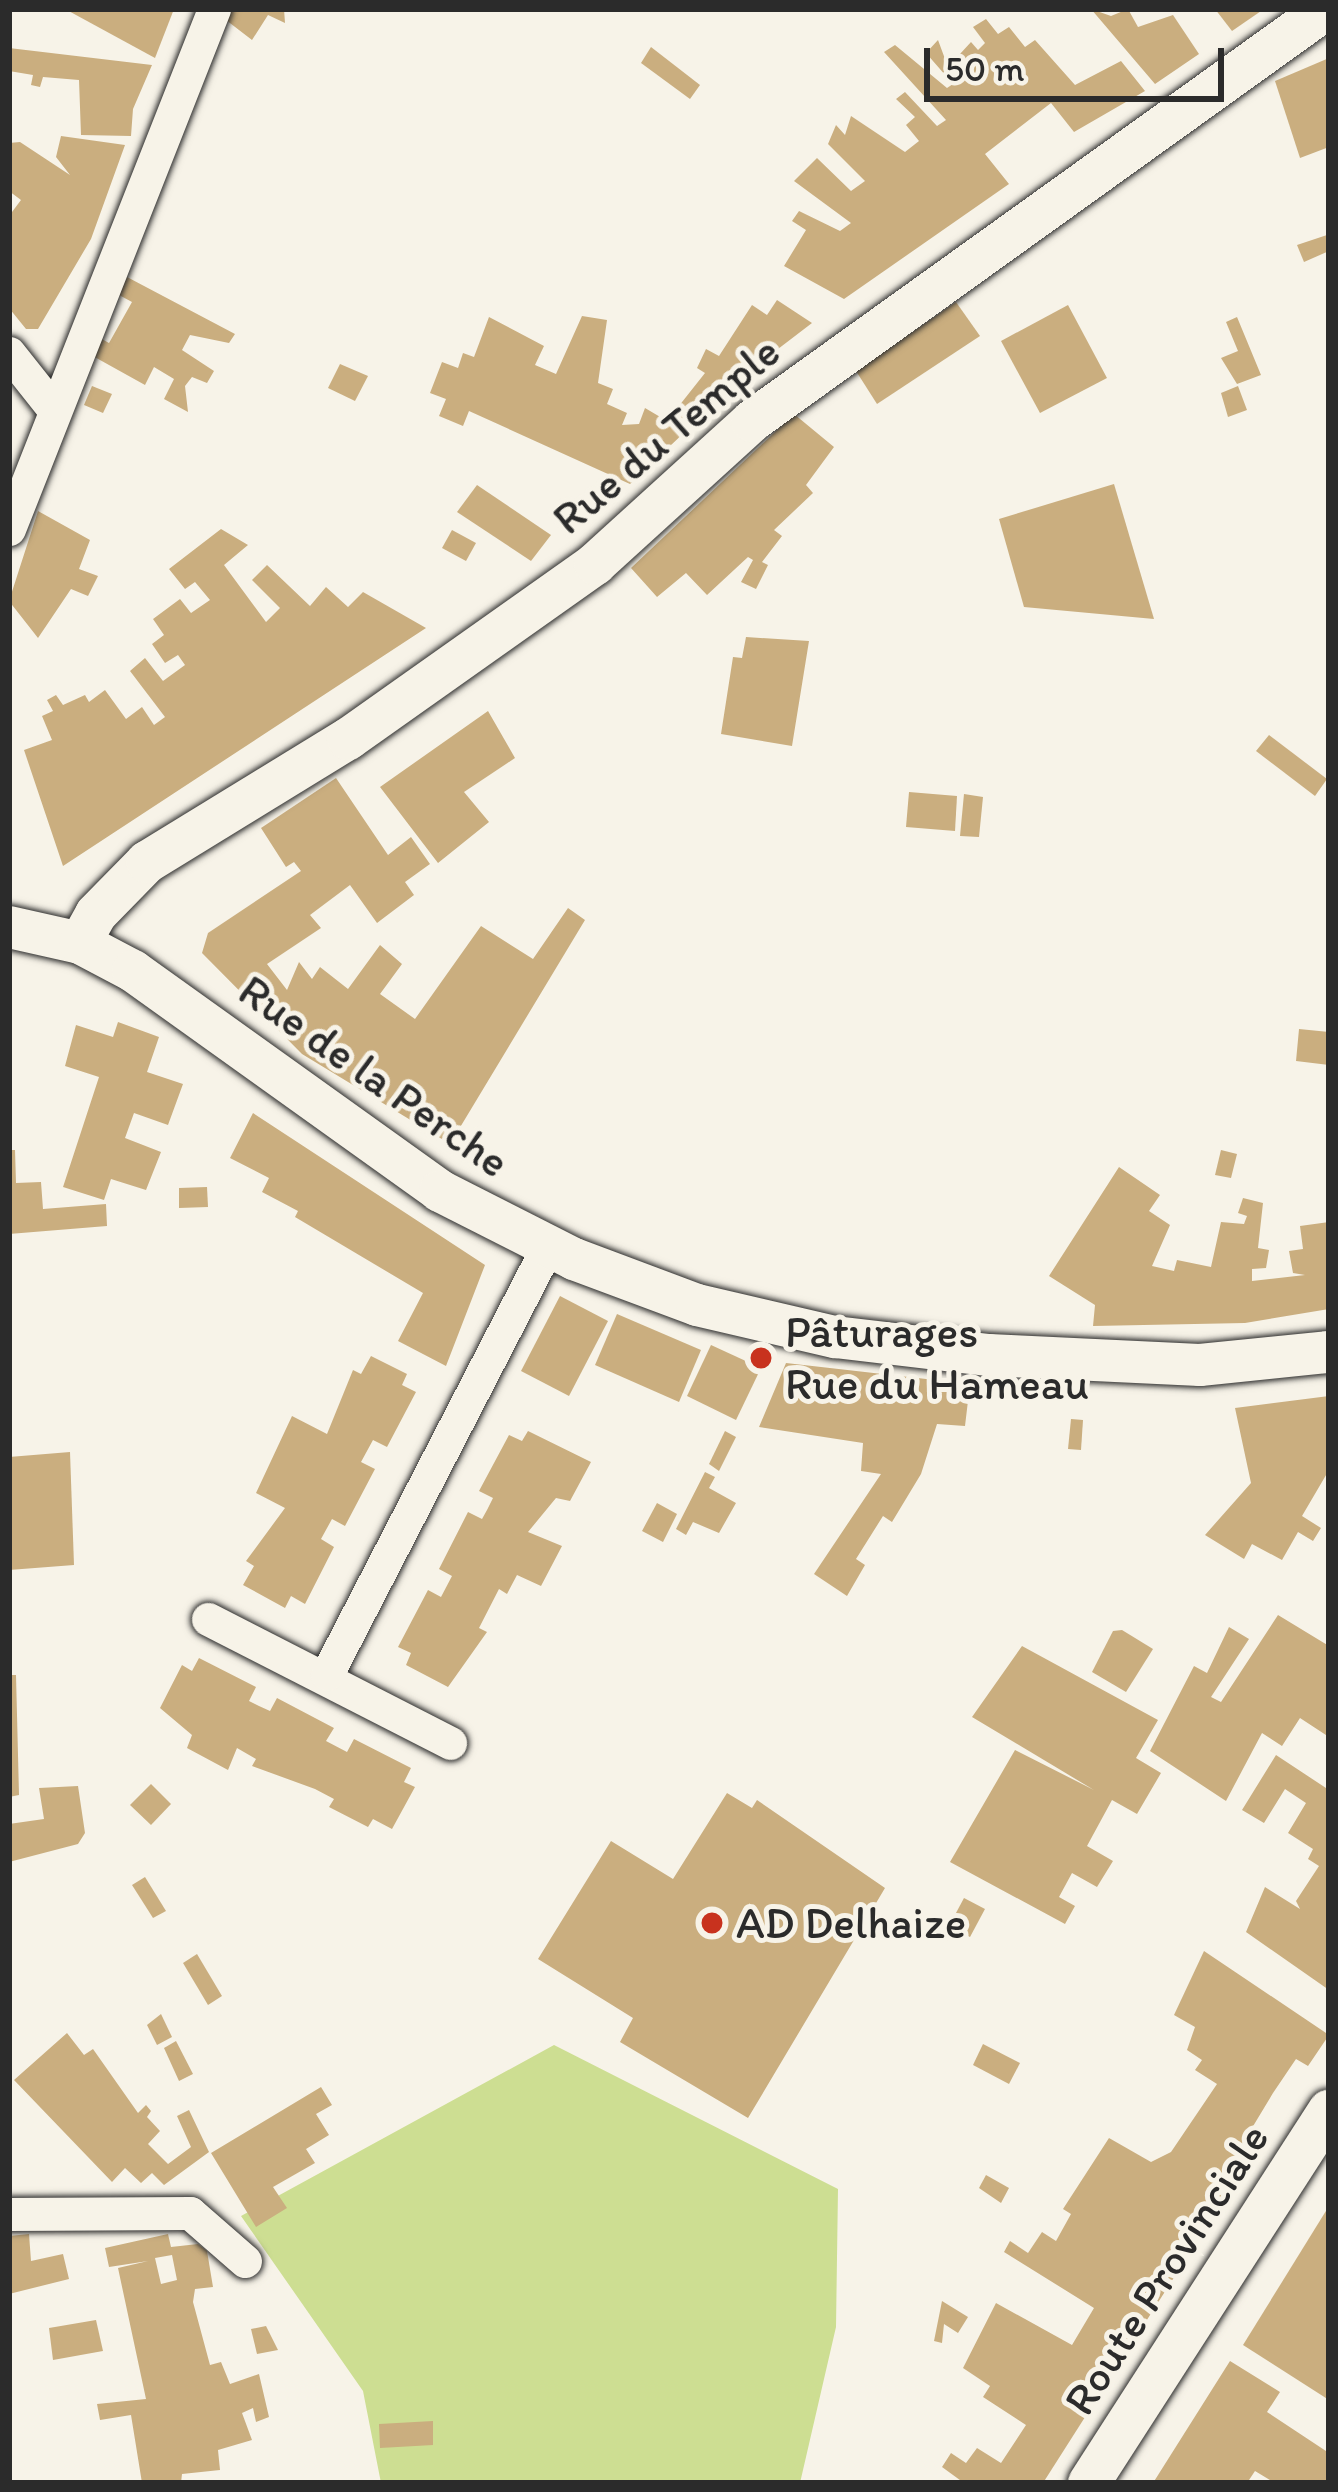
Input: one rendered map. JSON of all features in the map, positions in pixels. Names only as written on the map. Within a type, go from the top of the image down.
[{"type":"street","points":[[9,529],[51,406],[214,9]]},
{"type":"street","name":"Rue du Temple","points":[[80,943],[96,914],[147,862],[348,739],[595,565],[752,421],[1326,9]]},
{"type":"street","points":[[9,353],[51,406]]},
{"type":"street","name":"Rue de la Perche","points":[[9,927],[80,943],[156,986],[393,1162],[547,1247],[715,1310],[916,1349],[1162,1364],[1329,1352]]},
{"type":"street","points":[[327,1674],[547,1247]]},
{"type":"street","points":[[208,1619],[327,1674],[450,1743]]},
{"type":"street","name":"Route Provinciale","points":[[1089,2483],[1329,2111]]},
{"type":"street","points":[[9,2214],[190,2213],[245,2261]]},
{"type":"green space","points":[[554,2045],[838,2189],[836,2327],[800,2483],[381,2483],[363,2391],[241,2216]]},
{"type":"building","points":[[65,9],[174,9],[155,58]]},
{"type":"building","points":[[231,9],[284,9],[285,23],[268,15],[252,40],[226,20]]},
{"type":"building","points":[[1091,9],[1111,16],[1128,9],[1138,27],[1173,15],[1199,54],[1155,84]]},
{"type":"building","points":[[1215,9],[1264,9],[1232,31]]},
{"type":"building","points":[[986,19],[998,34],[1009,27],[1025,47],[1035,40],[1075,85],[1121,61],[1145,91],[1074,132],[1051,103],[985,154],[1009,184],[844,299],[784,266],[806,230],[792,221],[799,211],[840,231],[851,223],[794,181],[817,158],[851,191],[865,181],[828,144],[836,125],[845,135],[851,116],[905,152],[919,141],[906,125],[915,117],[896,99],[905,92],[937,126],[946,120],[884,52],[895,45],[947,88],[953,84],[926,53],[938,40],[948,67],[971,42],[978,50],[985,43],[973,27]]},
{"type":"building","points":[[651,47],[700,85],[690,99],[641,63]]},
{"type":"building","points":[[9,48],[152,65],[133,109],[131,136],[81,135],[79,80],[43,77],[40,87],[31,85],[33,75],[9,71]]},
{"type":"building","points":[[1329,58],[1329,147],[1300,158],[1275,81]]},
{"type":"building","points":[[61,136],[125,145],[91,239],[38,329],[26,329],[9,308],[9,216],[21,200],[9,191],[9,143],[20,142],[70,175],[56,157]]},
{"type":"building","points":[[1327,235],[1329,251],[1304,262],[1297,245]]},
{"type":"building","points":[[127,277],[235,334],[229,343],[190,335],[182,350],[214,371],[207,383],[192,377],[185,386],[188,412],[164,399],[174,379],[154,367],[145,385],[91,355],[98,337],[109,343],[132,302],[119,295]]},
{"type":"building","points":[[777,300],[812,323],[748,372],[630,484],[469,411],[463,426],[439,416],[446,399],[430,393],[442,362],[458,368],[463,353],[474,357],[489,317],[544,346],[535,365],[556,374],[582,316],[607,320],[598,383],[613,389],[607,404],[627,413],[622,425],[639,424],[645,408],[667,421],[705,373],[697,368],[706,349],[719,356],[752,305],[767,315]]},
{"type":"building","points":[[956,302],[980,336],[877,404],[856,371]]},
{"type":"building","points":[[1068,305],[1107,378],[1040,413],[1001,341]]},
{"type":"building","points":[[1237,317],[1261,375],[1237,384],[1221,358],[1238,351],[1226,322]]},
{"type":"building","points":[[340,364],[368,376],[355,401],[328,388]]},
{"type":"building","points":[[92,386],[112,394],[103,413],[84,405]]},
{"type":"building","points":[[1238,386],[1247,410],[1228,417],[1221,393]]},
{"type":"building","points":[[794,414],[834,447],[806,485],[813,493],[774,530],[782,536],[762,562],[768,565],[756,589],[741,582],[753,560],[748,557],[707,595],[686,573],[657,597],[631,568]]},
{"type":"building","points":[[1114,484],[1154,619],[1024,607],[999,519]]},
{"type":"building","points":[[477,485],[551,535],[531,561],[457,512]]},
{"type":"building","points":[[38,511],[90,540],[79,569],[98,576],[88,596],[71,589],[38,638],[9,601]]},
{"type":"building","points":[[221,529],[248,545],[224,565],[266,622],[280,608],[252,580],[267,565],[310,606],[326,587],[348,607],[363,592],[426,628],[63,866],[24,750],[52,740],[42,716],[53,711],[47,700],[56,695],[63,705],[85,695],[89,702],[105,690],[126,719],[142,707],[154,725],[165,717],[130,671],[145,658],[163,681],[185,665],[178,655],[165,663],[152,644],[164,635],[153,619],[180,599],[191,613],[210,600],[195,582],[185,589],[169,569]]},
{"type":"building","points":[[452,530],[476,543],[466,561],[442,548]]},
{"type":"building","points":[[746,637],[809,641],[792,746],[721,734],[733,657],[742,658]]},
{"type":"building","points":[[488,711],[515,758],[464,792],[489,822],[438,863],[380,787]]},
{"type":"building","points":[[1269,735],[1327,779],[1315,796],[1256,751]]},
{"type":"building","points":[[336,778],[388,855],[411,837],[430,864],[405,882],[414,895],[377,923],[350,885],[310,915],[321,928],[267,964],[287,990],[299,962],[312,979],[320,967],[348,989],[380,945],[402,964],[380,994],[415,1019],[481,926],[533,959],[568,908],[585,920],[450,1144],[302,1054],[202,953],[208,933],[301,871],[294,862],[286,867],[261,828]]},
{"type":"building","points":[[909,792],[957,796],[955,831],[906,827]]},
{"type":"building","points":[[964,794],[983,797],[979,837],[960,836]]},
{"type":"building","points":[[118,1022],[159,1037],[147,1072],[183,1084],[168,1125],[134,1113],[125,1138],[161,1152],[146,1190],[111,1179],[104,1200],[63,1187],[99,1077],[65,1066],[76,1025],[113,1037]]},
{"type":"building","points":[[1299,1029],[1329,1032],[1329,1065],[1296,1061]]},
{"type":"building","points":[[253,1113],[485,1265],[446,1366],[398,1341],[423,1293],[295,1217],[298,1211],[262,1192],[269,1178],[230,1158]]},
{"type":"building","points":[[9,1150],[15,1150],[16,1183],[41,1182],[43,1209],[106,1204],[107,1226],[9,1234]]},
{"type":"building","points":[[1221,1150],[1237,1154],[1231,1178],[1215,1175]]},
{"type":"building","points":[[1119,1167],[1160,1195],[1149,1211],[1170,1225],[1152,1266],[1174,1271],[1177,1260],[1211,1267],[1221,1222],[1244,1224],[1247,1216],[1238,1213],[1243,1198],[1263,1203],[1258,1248],[1269,1250],[1266,1268],[1252,1269],[1252,1281],[1305,1275],[1293,1273],[1289,1251],[1303,1249],[1300,1226],[1329,1222],[1329,1309],[1245,1323],[1093,1326],[1095,1305],[1049,1276]]},
{"type":"building","points":[[207,1187],[208,1207],[179,1208],[179,1188]]},
{"type":"building","points":[[560,1296],[608,1321],[569,1396],[521,1371]]},
{"type":"building","points":[[617,1314],[701,1350],[679,1402],[595,1365]]},
{"type":"building","points":[[711,1345],[761,1368],[736,1420],[687,1396]]},
{"type":"building","points":[[371,1356],[407,1374],[402,1385],[416,1392],[387,1447],[373,1440],[361,1462],[375,1469],[345,1526],[332,1519],[321,1539],[334,1547],[305,1604],[291,1596],[285,1608],[243,1585],[254,1566],[246,1561],[285,1508],[256,1493],[292,1416],[327,1434],[353,1370],[361,1374]]},
{"type":"building","points":[[786,1363],[970,1384],[965,1426],[937,1424],[921,1474],[892,1522],[883,1516],[856,1559],[865,1565],[847,1596],[814,1574],[881,1474],[861,1471],[863,1443],[759,1427]]},
{"type":"building","points":[[1329,1396],[1329,1470],[1302,1516],[1321,1528],[1313,1541],[1298,1532],[1282,1560],[1252,1544],[1244,1559],[1205,1535],[1251,1483],[1235,1408]]},
{"type":"building","points":[[1071,1419],[1083,1420],[1081,1450],[1068,1449]]},
{"type":"building","points":[[528,1431],[591,1462],[570,1501],[556,1498],[528,1532],[562,1546],[541,1586],[517,1575],[507,1594],[499,1589],[479,1628],[487,1632],[448,1687],[406,1665],[411,1653],[398,1647],[428,1590],[441,1597],[452,1576],[439,1569],[468,1512],[482,1519],[487,1510],[493,1498],[479,1491],[509,1435],[522,1441]]},
{"type":"building","points":[[725,1431],[736,1437],[719,1471],[709,1464]]},
{"type":"building","points":[[70,1452],[74,1565],[9,1570],[9,1457]]},
{"type":"building","points":[[705,1472],[715,1477],[709,1488],[736,1503],[719,1533],[693,1522],[686,1535],[676,1529]]},
{"type":"building","points":[[657,1503],[677,1514],[663,1542],[642,1531]]},
{"type":"building","points":[[1278,1615],[1329,1646],[1329,1737],[1300,1718],[1282,1746],[1262,1733],[1226,1801],[1150,1751],[1194,1666],[1207,1673],[1229,1627],[1249,1639],[1211,1697],[1221,1702]]},
{"type":"building","points":[[1122,1630],[1153,1649],[1126,1692],[1092,1672],[1113,1631]]},
{"type":"building","points":[[1022,1646],[1158,1720],[1136,1758],[1161,1773],[1137,1814],[1112,1800],[1087,1846],[1113,1861],[1097,1887],[1072,1873],[1059,1897],[1075,1906],[1065,1924],[950,1862],[1015,1750],[1094,1790],[972,1717]]},
{"type":"building","points":[[199,1658],[256,1687],[249,1701],[270,1711],[277,1698],[334,1728],[326,1741],[347,1752],[354,1739],[411,1768],[404,1782],[415,1787],[392,1829],[373,1819],[368,1827],[329,1807],[334,1799],[252,1766],[256,1759],[237,1748],[228,1770],[187,1748],[192,1735],[160,1708],[182,1665],[192,1671]]},
{"type":"building","points":[[9,1675],[16,1675],[19,1795],[9,1797]]},
{"type":"building","points":[[1276,1755],[1329,1790],[1329,1990],[1246,1932],[1265,1887],[1300,1909],[1296,1901],[1319,1866],[1308,1859],[1313,1849],[1288,1833],[1306,1803],[1285,1789],[1264,1823],[1242,1810]]},
{"type":"building","points":[[151,1784],[171,1804],[151,1825],[130,1805]]},
{"type":"building","points":[[78,1786],[85,1833],[78,1844],[9,1862],[9,1824],[44,1819],[39,1788]]},
{"type":"building","name":"AD Delhaize","points":[[727,1793],[752,1808],[757,1800],[885,1888],[748,2118],[620,2042],[633,2018],[538,1959],[611,1841],[673,1879]]},
{"type":"building","points":[[145,1877],[166,1911],[153,1918],[132,1885]]},
{"type":"building","points":[[964,1898],[985,1909],[970,1937],[949,1926]]},
{"type":"building","points":[[1204,1951],[1329,2035],[1308,2066],[1296,2059],[1273,2093],[1220,2181],[1231,2188],[1043,2483],[964,2483],[942,2467],[951,2453],[966,2463],[977,2448],[1001,2463],[1026,2425],[983,2397],[990,2386],[963,2368],[996,2303],[1072,2345],[1094,2308],[1004,2252],[1010,2241],[1028,2253],[1042,2232],[1056,2241],[1071,2214],[1063,2209],[1109,2138],[1151,2162],[1171,2152],[1217,2084],[1195,2070],[1202,2060],[1187,2050],[1195,2027],[1174,2015]]},
{"type":"building","points":[[197,1954],[222,1996],[208,2005],[183,1963]]},
{"type":"building","points":[[161,2014],[172,2037],[157,2045],[147,2025]]},
{"type":"building","points":[[67,2033],[84,2055],[93,2049],[138,2113],[146,2105],[151,2111],[147,2117],[160,2131],[148,2144],[168,2164],[191,2147],[177,2116],[189,2110],[209,2152],[164,2185],[152,2173],[141,2183],[125,2168],[112,2182],[14,2080]]},
{"type":"building","points":[[176,2041],[193,2074],[179,2081],[164,2048]]},
{"type":"building","points":[[983,2044],[1020,2063],[1009,2084],[973,2065]]},
{"type":"building","points":[[321,2087],[332,2105],[316,2114],[329,2135],[306,2149],[315,2163],[273,2187],[287,2208],[256,2227],[211,2153]]},
{"type":"building","points":[[986,2175],[1009,2188],[1001,2203],[979,2188]]},
{"type":"building","points":[[1329,2206],[1329,2400],[1243,2345]]},
{"type":"building","points":[[29,2234],[31,2261],[63,2254],[69,2279],[9,2294],[9,2236]]},
{"type":"building","points":[[168,2234],[171,2247],[198,2244],[207,2251],[213,2287],[195,2289],[193,2302],[210,2365],[221,2362],[230,2384],[259,2374],[269,2417],[256,2422],[253,2408],[242,2413],[252,2440],[218,2450],[220,2470],[182,2474],[181,2483],[142,2483],[131,2415],[100,2420],[97,2404],[146,2399],[118,2268],[148,2261],[109,2267],[105,2248]],"holes":[[[172,2255],[177,2280],[161,2284],[155,2258]]]},
{"type":"building","points":[[942,2301],[968,2317],[958,2333],[944,2324],[942,2343],[934,2341]]},
{"type":"building","points":[[96,2320],[103,2351],[53,2360],[49,2328]]},
{"type":"building","points":[[266,2326],[278,2350],[257,2354],[251,2329]]},
{"type":"building","points":[[1230,2361],[1280,2392],[1267,2412],[1329,2453],[1329,2483],[1275,2483],[1255,2471],[1247,2483],[1153,2483]]},
{"type":"building","points":[[433,2421],[433,2445],[380,2448],[379,2424]]},
{"type":"place","name":"Pâturages Rue du Hameau","points":[[761,1358]]},
{"type":"place","name":"AD Delhaize","points":[[712,1923]]}]
